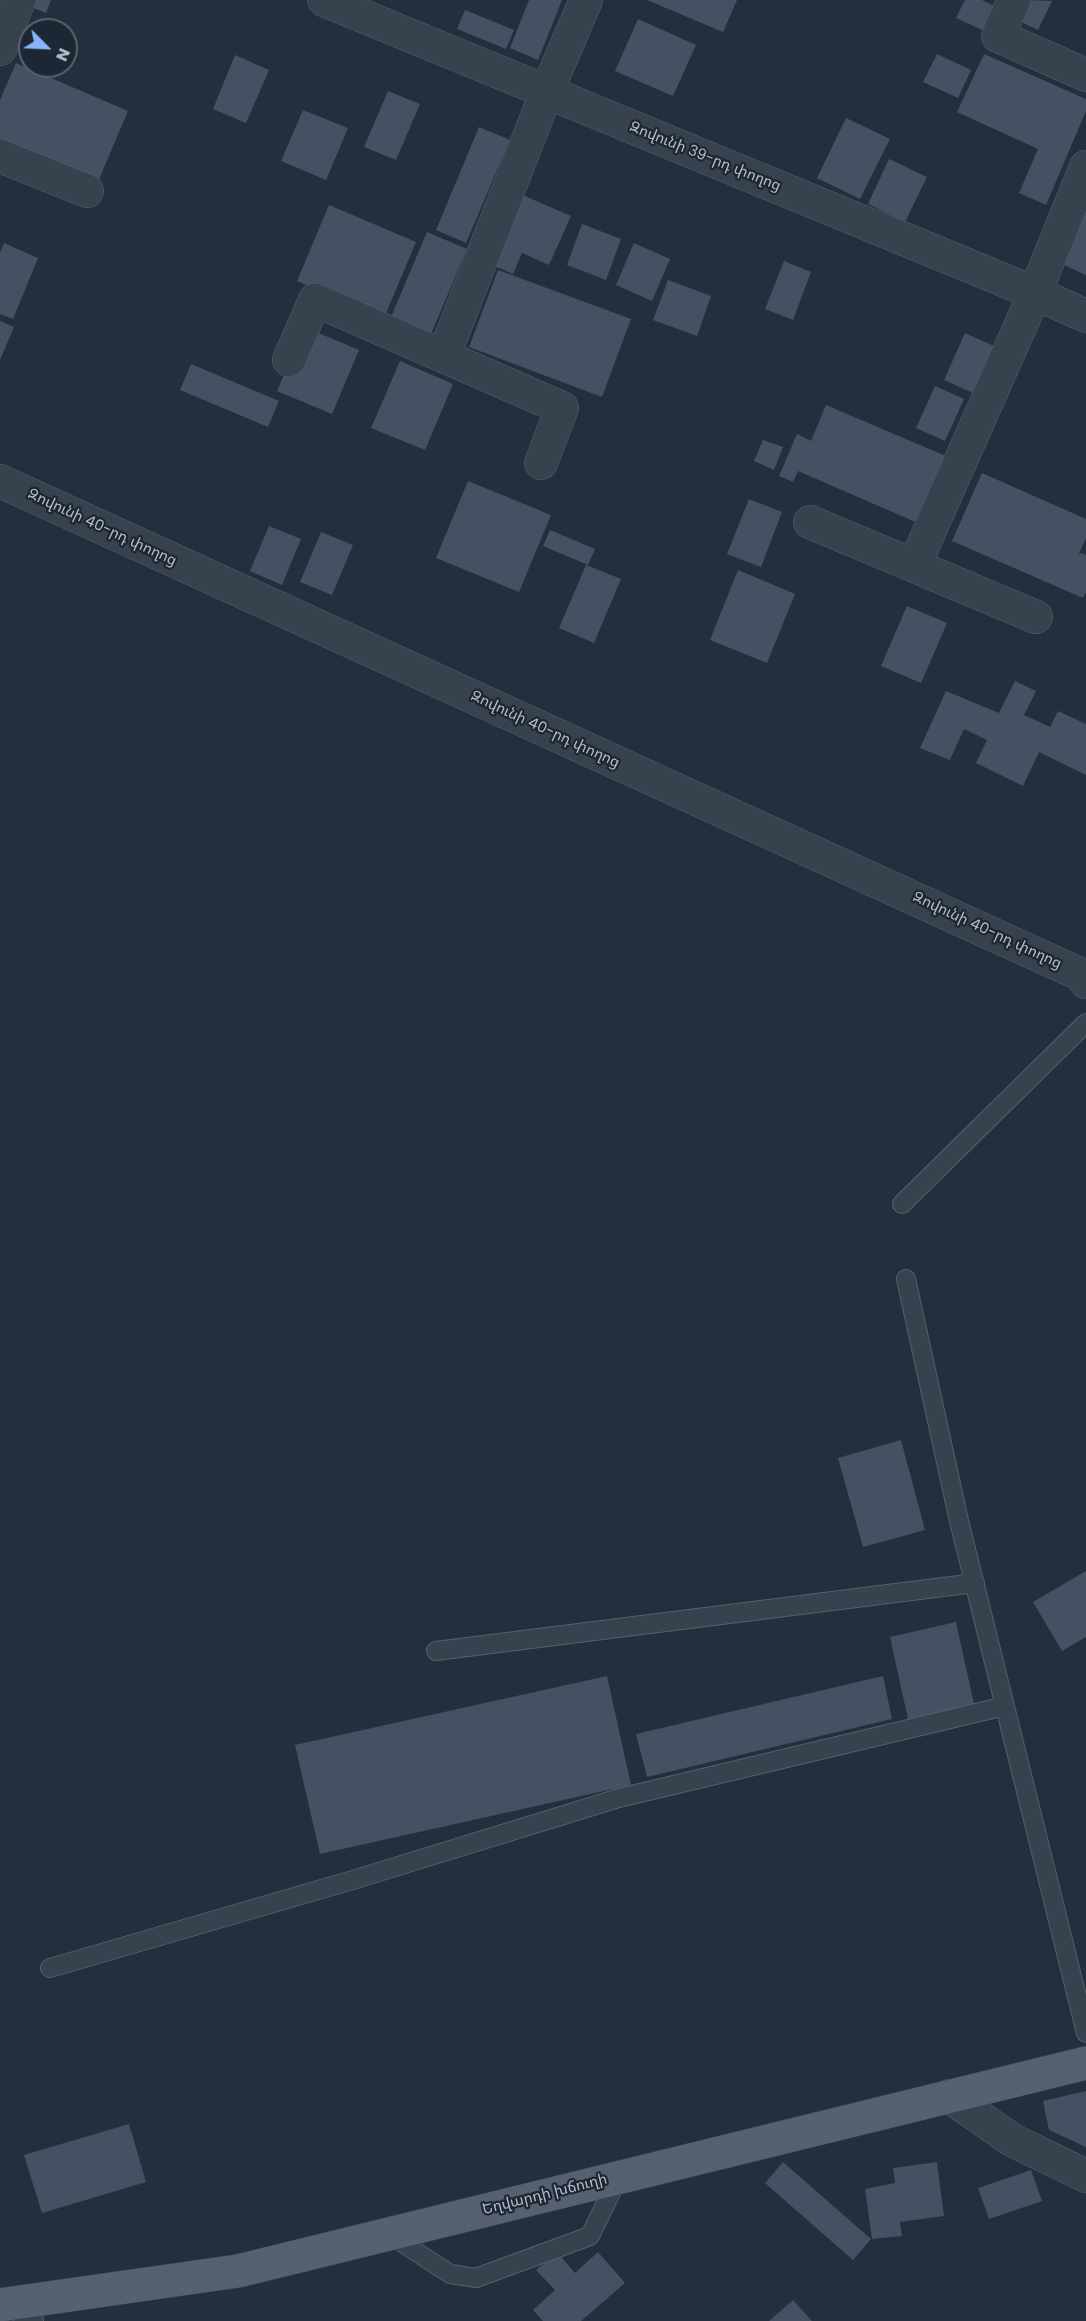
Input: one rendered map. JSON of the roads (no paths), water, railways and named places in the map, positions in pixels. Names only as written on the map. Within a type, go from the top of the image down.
[{"type":"main road","name":"Եղվարդի խճուղի","points":[[2,2305],[238,2271],[1086,2063]]},
{"type":"street","points":[[0,49],[20,0]]},
{"type":"street","name":"Զովունի 39-րդ փողոց","points":[[324,0],[1086,316]]},
{"type":"street","points":[[444,355],[547,91],[586,0]]},
{"type":"street","points":[[1014,0],[998,36],[1086,75]]},
{"type":"street","points":[[0,156],[87,190]]},
{"type":"street","points":[[914,566],[1035,293],[1086,167]]},
{"type":"street","points":[[289,360],[315,300],[562,408],[541,463]]},
{"type":"street","name":"Զովունի 40-րդ փողոց","points":[[0,481],[1085,975]]},
{"type":"street","points":[[810,522],[1036,617]]},
{"type":"street","points":[[950,2096],[1012,2140],[1086,2176]]},
{"type":"lane","points":[[902,1204],[1086,1023]]},
{"type":"lane","points":[[906,1279],[959,1521],[1083,2005],[1086,2033]]},
{"type":"lane","points":[[436,1651],[975,1583]]},
{"type":"lane","points":[[50,1968],[357,1879],[619,1798],[1005,1706]]},
{"type":"lane","points":[[389,2234],[450,2274],[476,2278],[590,2235],[618,2178]]},
{"type":"lane","points":[[2,2305],[34,2321]]}]
